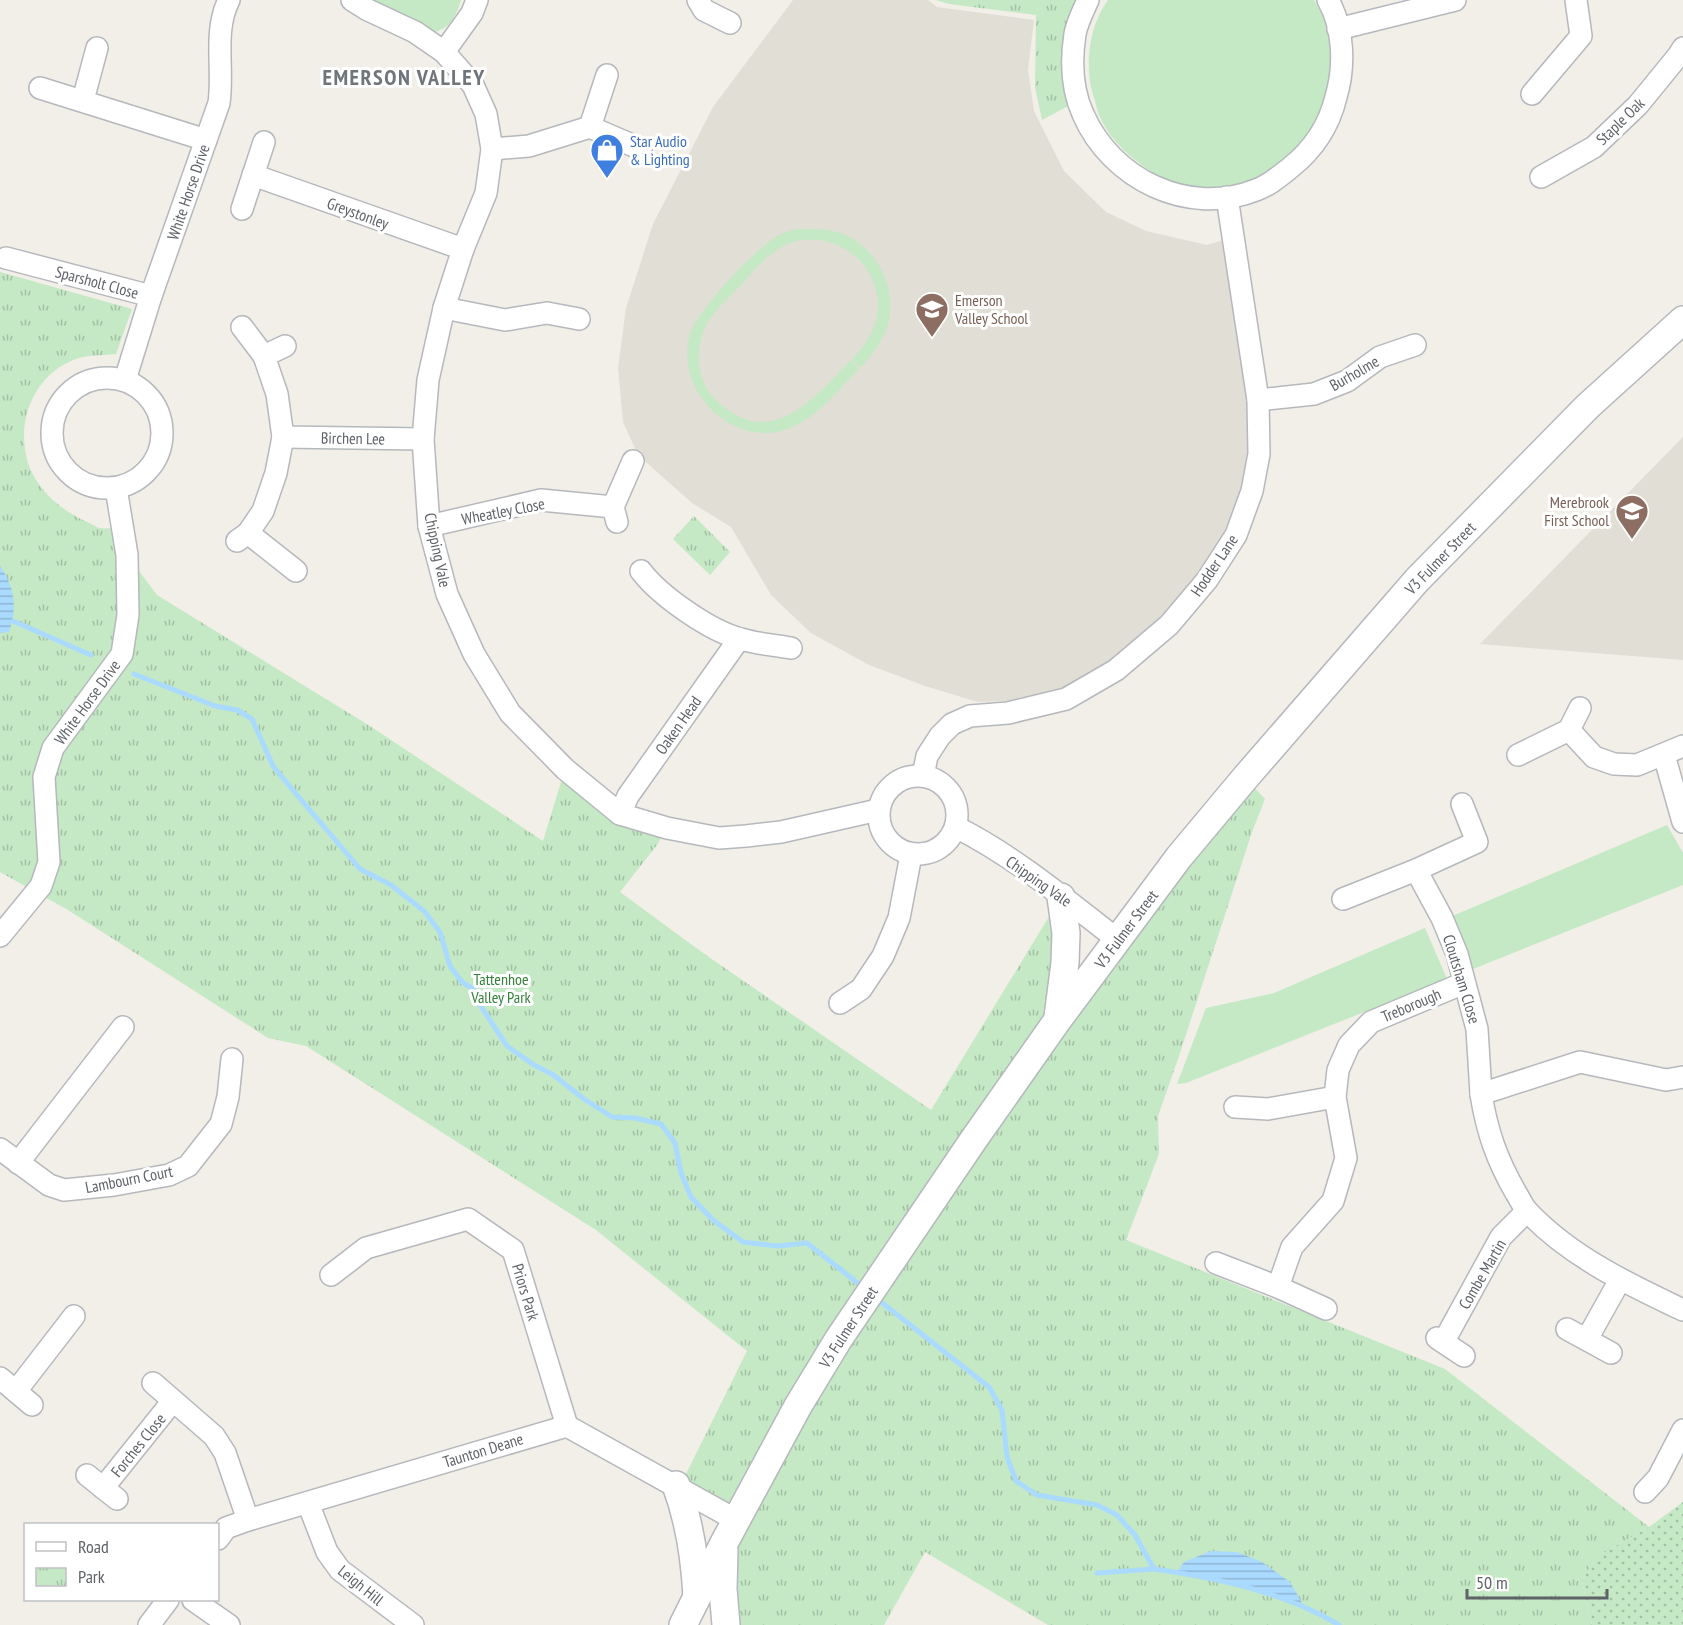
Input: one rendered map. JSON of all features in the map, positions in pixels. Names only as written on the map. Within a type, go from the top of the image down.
[{"type":"street","name":"White Horse Drive","points":[[125,380],[151,296],[219,103],[222,82],[220,34],[229,0]]},
{"type":"street","name":"Chipping Vale","points":[[352,0],[415,32],[444,52],[474,85],[486,114],[492,149],[486,194],[463,249],[444,308],[428,381],[423,439],[429,526],[447,594],[474,654],[510,712],[565,769],[620,814],[667,828],[719,838],[781,832],[878,810]]},
{"type":"street","points":[[444,52],[472,13],[477,0]]},
{"type":"street","points":[[698,0],[704,10],[729,23]]},
{"type":"street","points":[[1088,0],[1075,32],[1073,75],[1082,113],[1096,139],[1120,166],[1149,185],[1204,199],[1227,197],[1257,190],[1303,158],[1319,138],[1332,114],[1340,83],[1342,57],[1338,29],[1328,0]]},
{"type":"street","points":[[1338,29],[1455,0]]},
{"type":"street","points":[[1532,94],[1581,36],[1576,0]]},
{"type":"street","points":[[83,100],[97,48]]},
{"type":"street","name":"Staple Oak","points":[[1541,177],[1594,147],[1625,120],[1683,48]]},
{"type":"street","points":[[590,127],[607,75]]},
{"type":"street","points":[[40,87],[206,140]]},
{"type":"street","points":[[492,149],[529,146],[590,127],[641,149]]},
{"type":"street","points":[[242,209],[264,142]]},
{"type":"street","name":"Greystonley","points":[[253,175],[463,249]]},
{"type":"street","name":"Hodder Lane","points":[[923,776],[927,756],[940,736],[952,724],[970,716],[1008,713],[1066,699],[1116,670],[1169,625],[1207,580],[1236,535],[1252,491],[1259,454],[1258,400],[1227,197]]},
{"type":"street","name":"Sparsholt Close","points":[[6,258],[46,258],[151,296]]},
{"type":"street","points":[[444,308],[505,320],[548,313],[579,319]]},
{"type":"street","name":"V3 Fulmer Street","points":[[683,1625],[798,1406],[838,1340],[905,1239],[1057,1022],[1179,857],[1418,580],[1588,406],[1683,320]]},
{"type":"street","points":[[242,327],[264,356],[277,394],[283,437],[276,473],[263,511],[242,537],[296,571]]},
{"type":"street","name":"Burholme","points":[[1258,400],[1314,394],[1347,381],[1380,357],[1415,345]]},
{"type":"street","points":[[264,356],[285,346]]},
{"type":"street","points":[[107,377],[125,380],[141,388],[154,402],[162,419],[163,438],[158,456],[148,471],[133,483],[116,488],[97,488],[80,482],[66,470],[56,455],[52,437],[53,419],[60,402],[81,384],[107,377]]},
{"type":"street","name":"Birchen Lee","points":[[283,437],[423,439]]},
{"type":"street","name":"Wheatley Close","points":[[429,526],[542,500],[615,514],[633,461]]},
{"type":"street","name":"White Horse Drive","points":[[0,936],[41,886],[49,862],[44,777],[53,748],[122,654],[128,615],[128,578],[127,555],[116,488]]},
{"type":"street","points":[[650,576],[677,605],[739,639],[791,648]]},
{"type":"street","name":"Oaken Head","points":[[620,814],[628,796],[739,639]]},
{"type":"street","points":[[1518,755],[1569,730],[1580,708]]},
{"type":"street","points":[[1569,730],[1594,757],[1614,764],[1637,765],[1683,746]]},
{"type":"street","points":[[1664,755],[1683,822]]},
{"type":"street","points":[[911,776],[923,776],[944,785],[951,794],[956,804],[956,827],[943,846],[934,852],[911,855],[899,851],[886,839],[879,822],[878,810],[882,798],[899,780],[911,776]]},
{"type":"street","points":[[1343,899],[1416,870],[1477,842],[1462,804]]},
{"type":"street","name":"Chipping Vale","points":[[956,827],[1019,865],[1118,940]]},
{"type":"street","points":[[840,1003],[861,989],[883,956],[899,918],[911,855]]},
{"type":"street","name":"Cloutsham Close","points":[[1416,870],[1452,938],[1477,1029],[1481,1094],[1486,1128],[1504,1172],[1527,1211],[1568,1247],[1620,1280],[1683,1310]]},
{"type":"street","points":[[1057,1022],[1066,943],[1061,897]]},
{"type":"street","name":"Treborough","points":[[1278,1287],[1292,1247],[1333,1201],[1346,1158],[1335,1097],[1338,1070],[1349,1045],[1371,1022],[1464,982]]},
{"type":"street","points":[[18,1163],[123,1027]]},
{"type":"street","name":"Lambourn Court","points":[[0,1149],[49,1185],[64,1190],[158,1177],[178,1170],[188,1166],[221,1124],[228,1097],[232,1059]]},
{"type":"street","points":[[1481,1094],[1580,1062],[1666,1080],[1682,1081]]},
{"type":"street","points":[[1235,1107],[1267,1099],[1335,1097]]},
{"type":"street","name":"Combe Martin","points":[[1464,1356],[1440,1340],[1501,1237],[1527,1211]]},
{"type":"street","name":"Priors Park","points":[[331,1275],[366,1248],[468,1219],[513,1250],[567,1426]]},
{"type":"street","points":[[1216,1263],[1326,1309]]},
{"type":"street","points":[[1587,1339],[1620,1280]]},
{"type":"street","points":[[32,1405],[8,1385],[75,1316]]},
{"type":"street","points":[[1567,1329],[1611,1353]]},
{"type":"street","name":"Forches Close","points":[[153,1383],[172,1402],[214,1436],[225,1453],[248,1520]]},
{"type":"street","name":"Forches Close","points":[[102,1487],[172,1402]]},
{"type":"street","points":[[567,1426],[676,1485],[730,1532],[723,1589],[726,1625]]},
{"type":"street","name":"Taunton Deane","points":[[219,1538],[226,1528],[248,1520],[567,1426]]},
{"type":"street","points":[[1645,1492],[1658,1478],[1683,1430]]},
{"type":"street","points":[[676,1485],[689,1524],[695,1557],[697,1598]]},
{"type":"street","name":"Leigh Hill","points":[[308,1503],[327,1552],[340,1570],[413,1625]]},
{"type":"street","points":[[149,1625],[167,1601]]},
{"type":"street","points":[[196,1601],[229,1625]]},
{"type":"shaded area","name":"Emerson Valley School","points":[[793,0],[928,0],[937,7],[1034,20],[1028,70],[1034,111],[1064,171],[1106,212],[1146,231],[1207,245],[1227,239],[1251,409],[1250,479],[1224,542],[1190,597],[1105,668],[1059,690],[1021,700],[978,702],[925,686],[869,665],[811,633],[771,595],[731,527],[692,503],[638,455],[623,422],[618,368],[626,308],[653,224],[713,107]]},
{"type":"shaded area","name":"Merebrook First School","points":[[1683,437],[1683,660],[1480,644]]},
{"type":"green space","points":[[362,0],[461,0],[452,20],[435,32]]},
{"type":"green space","points":[[936,0],[1080,0],[1072,104],[1042,120],[1035,87],[1036,15],[949,4]]},
{"type":"green space","points":[[1108,0],[1314,0],[1330,35],[1333,62],[1325,108],[1314,130],[1299,149],[1281,165],[1259,177],[1236,185],[1211,188],[1186,186],[1152,172],[1129,155],[1110,134],[1099,115],[1093,95],[1089,71],[1090,46],[1096,22]]},
{"type":"green space","points":[[795,229],[837,232],[861,245],[880,266],[886,279],[891,306],[889,320],[878,346],[860,368],[852,359],[865,343],[874,326],[878,306],[875,286],[861,262],[838,245],[811,239],[783,246],[771,254],[718,308],[706,326],[699,349],[699,361],[705,384],[711,394],[719,403],[739,416],[758,422],[775,420],[807,403],[851,360],[859,369],[828,402],[800,423],[769,433],[748,431],[729,423],[713,411],[699,394],[691,376],[687,355],[690,334],[703,311],[740,268],[764,245],[781,234]]},
{"type":"green space","name":"Tattenhoe Valley Park","points":[[0,272],[132,309],[116,354],[88,356],[71,361],[57,369],[36,391],[26,420],[25,450],[33,475],[44,491],[58,504],[74,516],[99,528],[122,528],[127,555],[157,595],[373,728],[543,841],[565,769],[667,828],[657,845],[620,892],[703,953],[931,1110],[1061,897],[1058,1020],[1245,778],[1265,799],[1158,1116],[1159,1154],[1126,1240],[1445,1369],[1649,1527],[1595,1558],[1582,1581],[1592,1625],[1048,1625],[925,1552],[884,1625],[726,1625],[736,1520],[682,1482],[747,1351],[596,1230],[306,1046],[268,1038],[68,910],[0,872]]},
{"type":"green space","points":[[694,516],[730,552],[710,575],[673,539]]},
{"type":"green space","points":[[1667,825],[1683,853],[1683,885],[1473,969],[1450,917]]},
{"type":"green space","points":[[1425,928],[1447,979],[1186,1083],[1177,1084],[1206,1008],[1274,993]]},
{"type":"green space","points":[[1683,1502],[1683,1625],[1592,1625],[1582,1581],[1595,1558],[1649,1527]]},
{"type":"water","points":[[0,566],[9,581],[14,606],[9,632],[0,633]]},
{"type":"water","points":[[1211,1551],[1237,1552],[1262,1562],[1290,1582],[1305,1608],[1242,1586],[1177,1572],[1184,1562]]},
{"type":"waterway","points":[[13,621],[91,655]]},
{"type":"waterway","points":[[134,674],[215,706],[237,710],[252,719],[273,766],[360,869],[391,885],[424,911],[440,932],[450,966],[462,982],[475,990],[478,1002],[507,1046],[534,1065],[552,1074],[612,1117],[635,1118],[661,1124],[675,1143],[681,1173],[691,1197],[713,1220],[743,1242],[778,1246],[807,1243],[864,1288]]},
{"type":"waterway","points":[[876,1298],[989,1387],[1002,1410],[1007,1457],[1016,1481],[1037,1495],[1097,1505],[1117,1515],[1135,1535],[1154,1569],[1250,1588],[1318,1613],[1339,1625]]},
{"type":"waterway","points":[[1097,1573],[1154,1569]]},
{"type":"place","name":"Star Audio & Lighting","points":[[607,179]]},
{"type":"place","name":"Emerson Valley School","points":[[932,338]]},
{"type":"place","name":"Merebrook First School","points":[[1632,540]]},
{"type":"district","name":"EMERSON VALLEY","points":[[404,77]]}]
